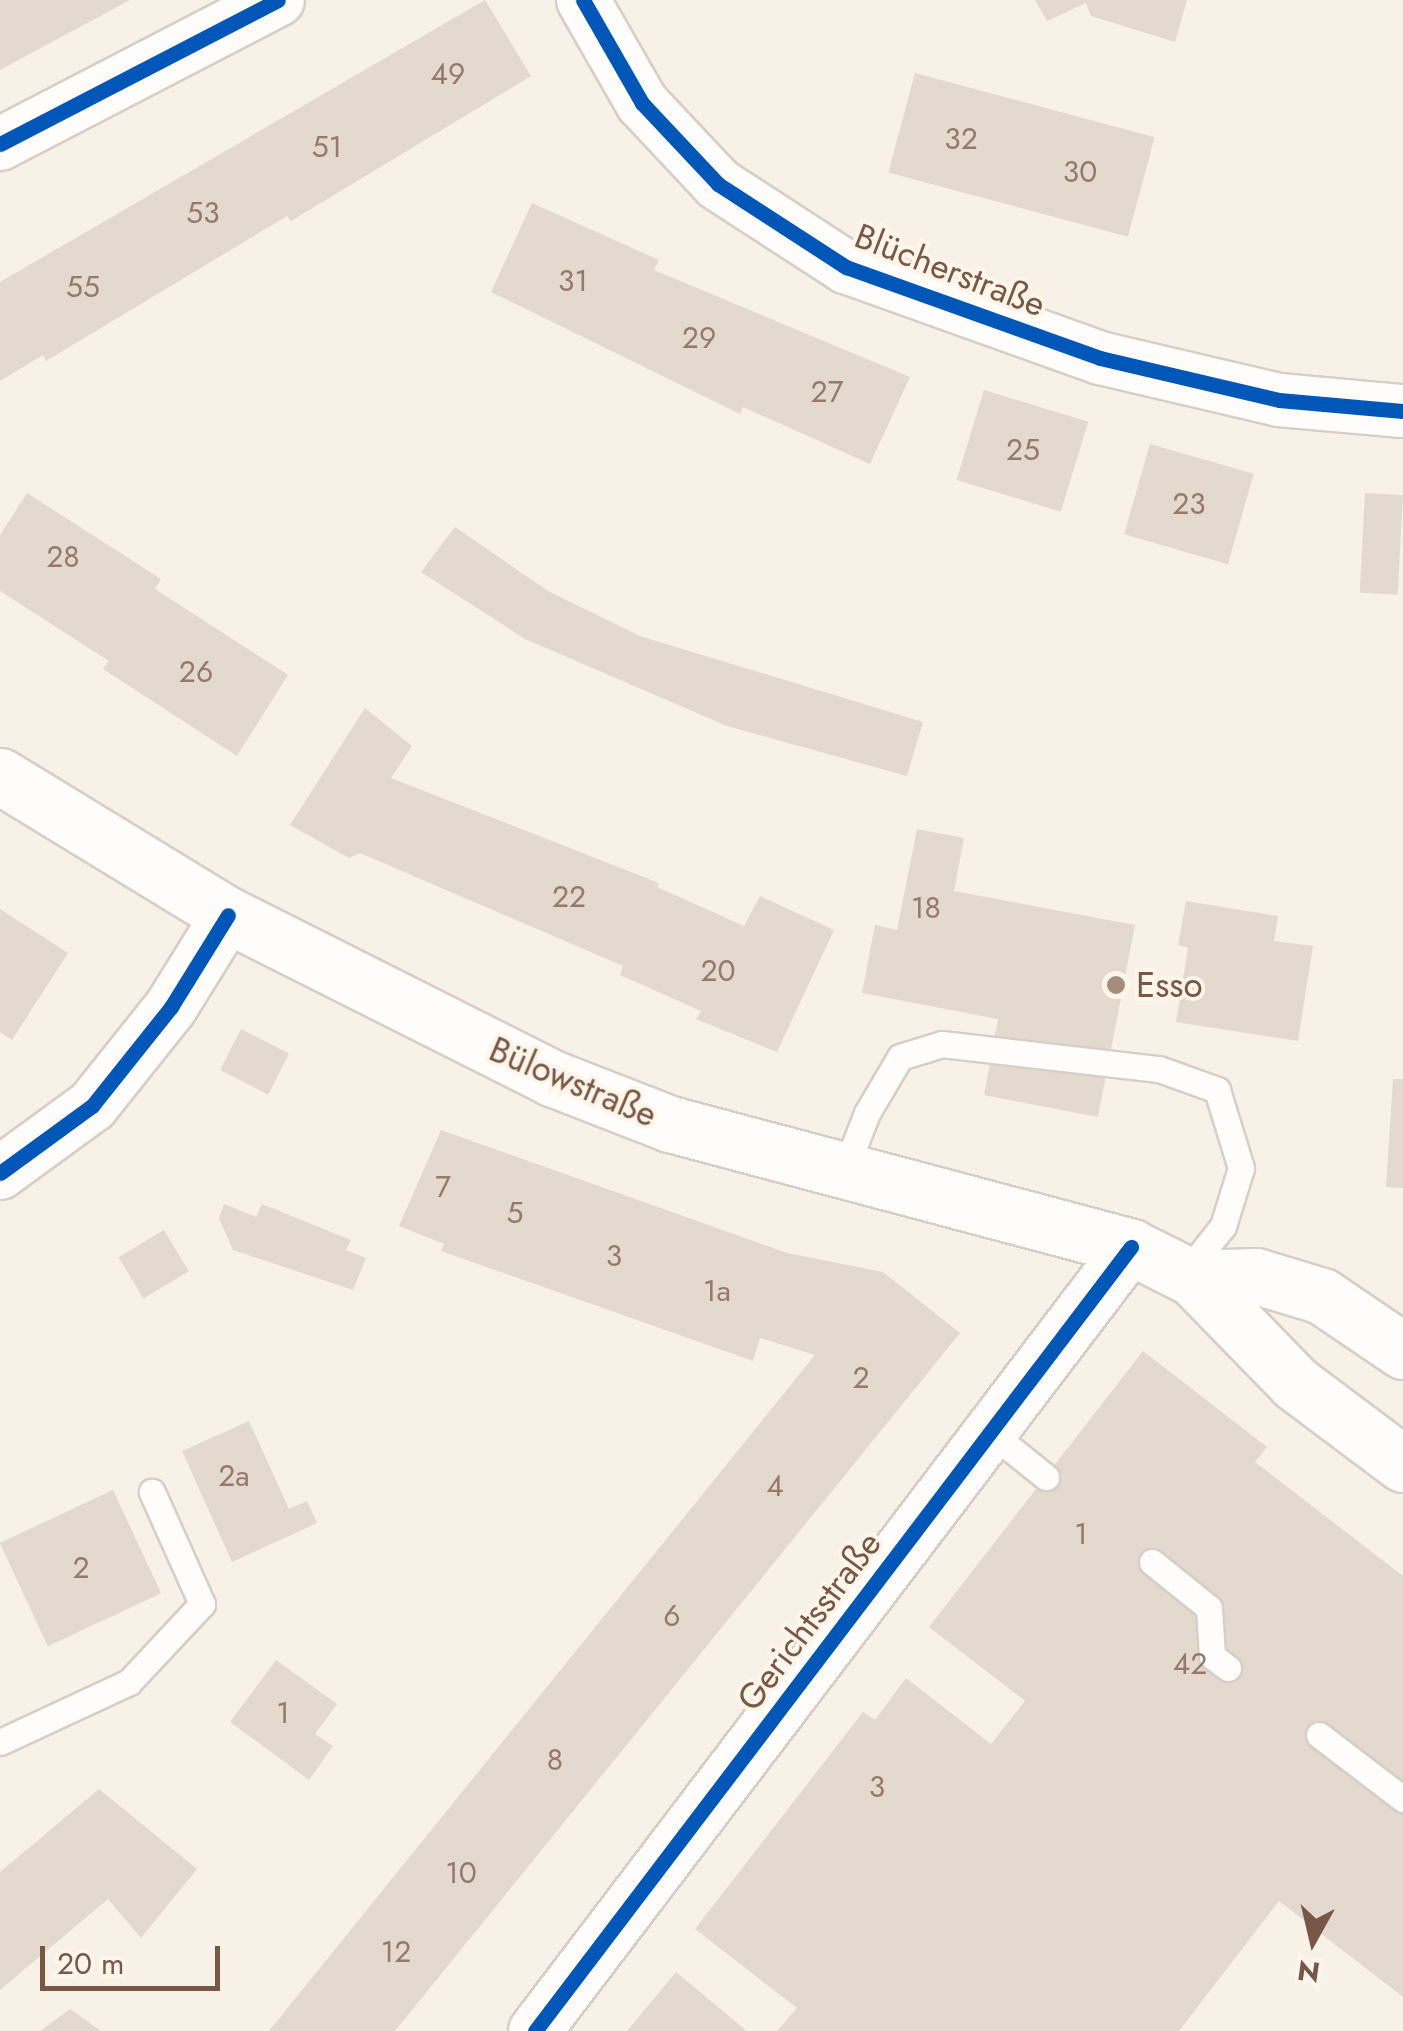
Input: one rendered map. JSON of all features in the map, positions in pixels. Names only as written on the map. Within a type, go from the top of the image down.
[{"type":"main road","name":"Bülowstraße","points":[[0,776],[228,915],[552,1078],[670,1124],[1131,1247],[1189,1276]]},
{"type":"main road","points":[[1189,1276],[1256,1276],[1322,1296],[1403,1351]]},
{"type":"main road","points":[[1189,1276],[1295,1383],[1403,1464]]},
{"type":"street","points":[[0,144],[278,0]]},
{"type":"street","name":"Blücherstraße","points":[[583,0],[642,103],[718,184],[846,267],[1100,358],[1279,400],[1403,411]]},
{"type":"street","points":[[0,1173],[92,1106],[171,1007],[228,915]]},
{"type":"street","name":"Gerichtsstraße","points":[[535,2031],[1131,1247]]},
{"type":"lane","points":[[844,1172],[867,1113],[900,1057],[942,1044],[1160,1069],[1216,1090],[1241,1168],[1223,1226],[1189,1276]]},
{"type":"lane","points":[[990,1432],[1046,1477]]},
{"type":"lane","points":[[0,1742],[129,1682],[202,1604],[152,1492]]},
{"type":"lane","points":[[1152,1562],[1209,1608],[1212,1656],[1228,1668]]},
{"type":"lane","points":[[1318,1736],[1403,1799]]},
{"type":"building","points":[[0,0],[130,0],[0,70]]},
{"type":"building","points":[[485,0],[531,76],[291,221],[287,216],[46,361],[43,355],[0,381],[0,282]]},
{"type":"building","points":[[1035,0],[1187,0],[1175,42],[1091,16],[1086,3],[1047,21]]},
{"type":"building","points":[[915,73],[1155,137],[1128,237],[888,172]]},
{"type":"building","points":[[532,203],[659,260],[654,270],[910,377],[870,464],[743,407],[740,414],[491,292]]},
{"type":"building","points":[[984,390],[1088,422],[1061,512],[957,480]]},
{"type":"building","points":[[1150,444],[1254,474],[1228,564],[1124,534]]},
{"type":"building","points":[[27,493],[161,579],[155,589],[288,675],[237,756],[103,669],[109,661],[0,591],[0,535]]},
{"type":"building","points":[[1365,493],[1403,495],[1398,595],[1360,593]]},
{"type":"building","points":[[455,527],[548,591],[640,636],[923,722],[907,776],[727,726],[525,639],[421,572]]},
{"type":"building","points":[[365,708],[412,746],[391,778],[659,883],[657,887],[744,926],[760,896],[834,930],[777,1052],[696,1019],[701,1011],[620,975],[623,966],[360,853],[349,858],[290,825]]},
{"type":"building","points":[[917,829],[964,838],[954,891],[1135,925],[1098,1117],[984,1095],[998,1019],[862,993],[875,925],[897,930]]},
{"type":"building","points":[[1186,901],[1278,916],[1274,941],[1313,946],[1298,1041],[1176,1022],[1188,948],[1178,945]]},
{"type":"building","points":[[0,909],[68,953],[12,1040],[0,1032]]},
{"type":"building","points":[[241,1029],[289,1054],[268,1095],[220,1070]]},
{"type":"building","points":[[1393,1079],[1403,1079],[1403,1188],[1386,1187]]},
{"type":"building","points":[[441,1130],[787,1253],[883,1272],[960,1333],[395,2031],[269,2031],[815,1355],[760,1338],[753,1361],[441,1251],[444,1244],[399,1226]]},
{"type":"building","points":[[224,1204],[256,1217],[262,1204],[351,1240],[346,1250],[366,1258],[353,1290],[233,1250],[219,1218]]},
{"type":"building","points":[[164,1230],[189,1271],[143,1298],[119,1257]]},
{"type":"building","points":[[1143,1351],[1267,1447],[1255,1462],[1403,1576],[1403,1997],[1279,1901],[1179,2031],[777,2031],[797,2008],[695,1929],[863,1712],[875,1720],[906,1678],[991,1744],[1025,1701],[929,1627]]},
{"type":"building","points":[[249,1421],[289,1509],[307,1501],[317,1523],[232,1562],[182,1451]]},
{"type":"building","points":[[113,1490],[161,1593],[48,1646],[0,1543]]},
{"type":"building","points":[[276,1660],[337,1704],[315,1734],[333,1746],[309,1780],[230,1722]]},
{"type":"building","points":[[99,1789],[197,1869],[141,1938],[108,1899],[0,1990],[0,1872]]},
{"type":"building","points":[[676,1972],[747,2031],[627,2031]]},
{"type":"building","points":[[70,2009],[101,2031],[40,2031]]},
{"type":"cycle path","points":[[0,144],[278,0]]},
{"type":"cycle path","points":[[583,0],[642,103],[718,184],[846,267],[1100,358],[1279,400],[1403,411]]},
{"type":"cycle path","points":[[0,1173],[92,1106],[171,1007],[228,915]]},
{"type":"cycle path","points":[[535,2031],[1131,1247]]},
{"type":"place","name":"Esso","points":[[1116,985]]}]
